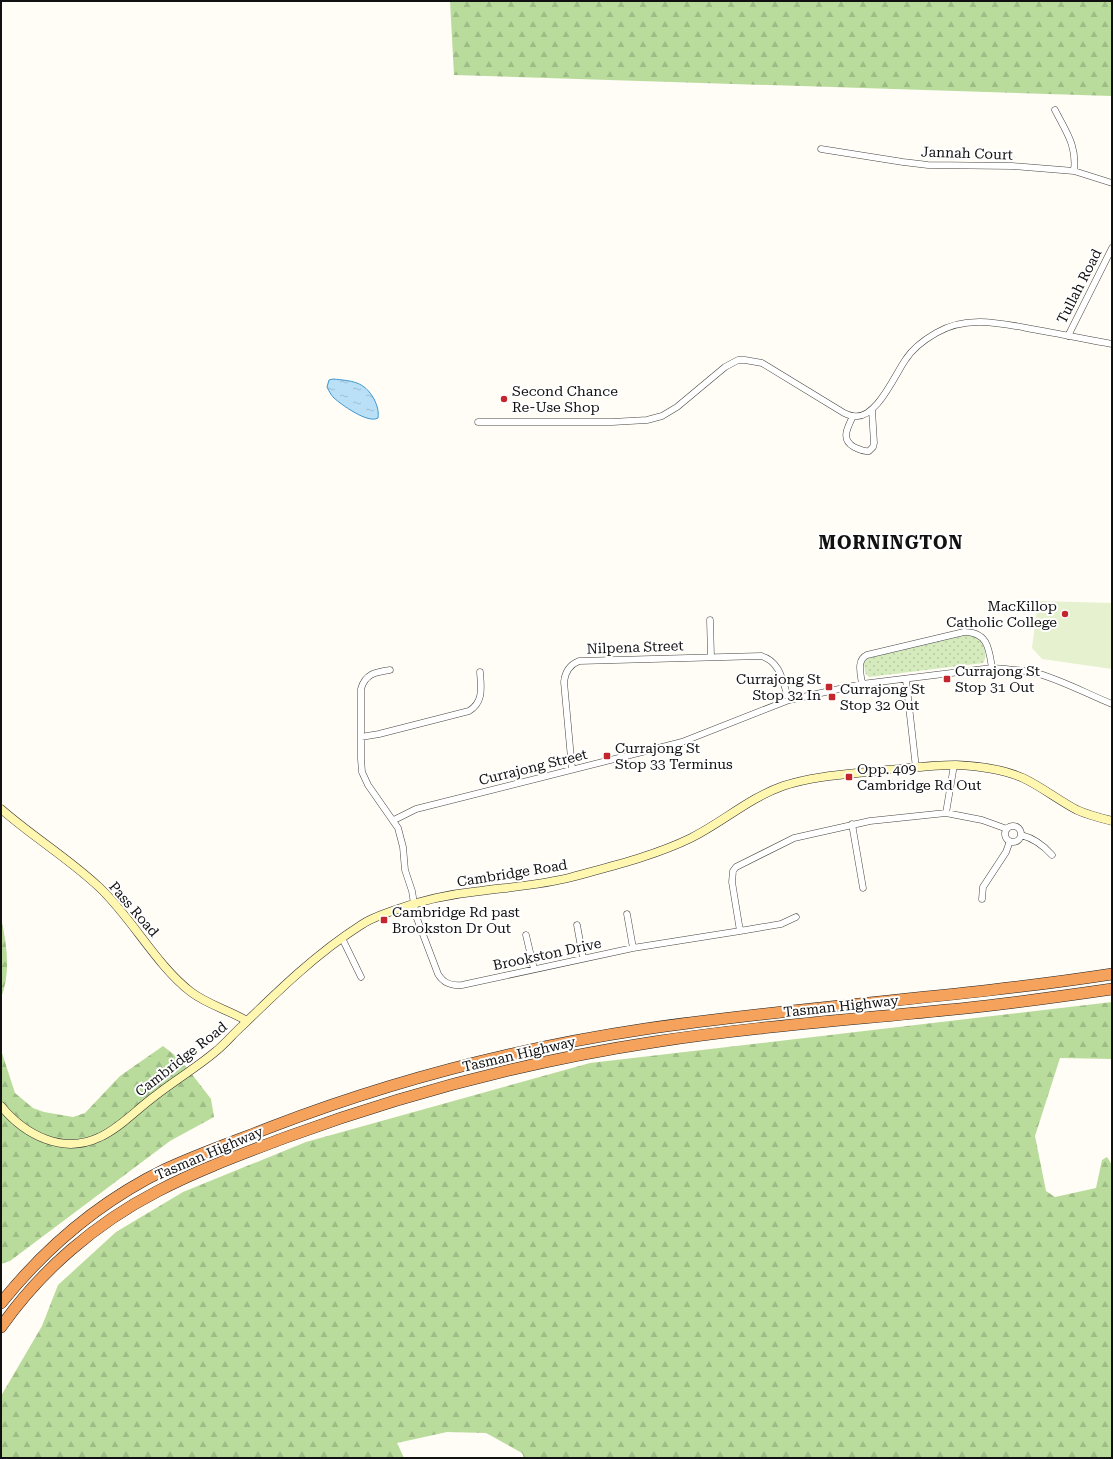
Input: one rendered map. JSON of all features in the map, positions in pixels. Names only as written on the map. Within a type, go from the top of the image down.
[{"type":"highway","name":"Tasman Highway","points":[[1,1303],[29,1270],[63,1237],[106,1204],[150,1178],[167,1169],[219,1147],[292,1119],[356,1097],[414,1080],[504,1057],[565,1043],[643,1030],[707,1021],[994,991],[1112,974]]},
{"type":"highway","name":"Tasman Highway","points":[[1,1327],[18,1304],[57,1262],[98,1228],[136,1203],[170,1185],[212,1166],[342,1117],[442,1087],[584,1054],[652,1042],[778,1027],[1029,1001],[1112,989]]},
{"type":"main road","name":"Cambridge Road","points":[[1,1106],[20,1125],[42,1138],[56,1142],[78,1143],[100,1137],[115,1128],[156,1094],[215,1052],[319,955],[363,924],[387,912],[414,903],[473,892],[533,885],[568,878],[626,862],[672,846],[693,836],[722,820],[741,806],[760,795],[784,786],[814,778],[954,765],[979,767],[1006,772],[1020,777],[1076,809],[1093,817],[1112,821]]},
{"type":"main road","name":"Pass Road","points":[[1,809],[70,862],[99,887],[112,900],[169,971],[190,992],[207,1003],[234,1013],[247,1021]]},
{"type":"street","points":[[1055,110],[1071,142],[1074,152],[1074,170]]},
{"type":"street","name":"Jannah Court","points":[[821,149],[928,165],[1012,166],[1074,170],[1112,183]]},
{"type":"street","name":"Tullah Road","points":[[1068,336],[1112,248]]},
{"type":"street","points":[[478,422],[619,422],[647,420],[662,416],[677,407],[725,367],[738,360],[762,363],[844,413],[853,416],[863,415],[872,410],[881,399],[906,358],[913,350],[935,334],[952,326],[968,322],[989,322],[1112,344]]},
{"type":"street","points":[[853,416],[846,433],[847,440],[850,444],[862,451],[869,451],[873,447],[874,443],[872,410]]},
{"type":"street","points":[[710,620],[711,657]]},
{"type":"street","points":[[862,684],[860,664],[862,659],[867,655],[964,632],[975,633],[984,639],[992,668]]},
{"type":"street","name":"Nilpena Street","points":[[572,769],[564,682],[566,671],[575,663],[584,660],[761,656],[770,659],[778,668],[789,700]]},
{"type":"street","name":"Currajong Street","points":[[394,820],[416,809],[682,742],[789,700],[862,684],[906,680],[992,668],[1009,669],[1034,673],[1049,678],[1112,704]]},
{"type":"street","points":[[390,670],[374,673],[364,679],[362,684],[360,694],[361,765],[365,778],[372,791],[394,820],[401,838],[405,870],[412,891],[414,903]]},
{"type":"street","points":[[361,737],[379,734],[470,711],[480,700],[480,672]]},
{"type":"street","points":[[906,680],[916,768]]},
{"type":"street","points":[[946,813],[954,765]]},
{"type":"street","points":[[740,931],[732,882],[733,871],[741,864],[794,838],[852,824],[946,813],[982,820],[1007,829],[1011,826],[1016,827],[1020,830],[1021,835]]},
{"type":"street","points":[[852,824],[863,888]]},
{"type":"street","points":[[1007,829],[1006,836],[1010,841]]},
{"type":"street","points":[[1010,841],[1017,841],[1021,835]]},
{"type":"street","points":[[1021,835],[1028,837],[1052,855]]},
{"type":"street","points":[[982,899],[983,887],[1006,852],[1010,841]]},
{"type":"street","name":"Brookston Drive","points":[[414,903],[416,916],[438,974],[444,982],[455,986],[633,948],[781,924],[796,917]]},
{"type":"street","points":[[627,914],[633,948]]},
{"type":"street","points":[[577,925],[583,958]]},
{"type":"street","points":[[526,935],[534,969]]},
{"type":"street","points":[[342,938],[361,977]]},
{"type":"green space","points":[[450,1],[1112,1],[1112,96],[454,75]]},
{"type":"green space","points":[[1038,601],[1112,603],[1112,669],[1042,659],[1032,648]]},
{"type":"green space","points":[[967,635],[977,638],[983,645],[986,654],[983,663],[869,677],[865,673],[864,662],[869,658]]},
{"type":"green space","points":[[1,918],[5,938],[7,968],[1,998]]},
{"type":"green space","points":[[1112,1002],[1112,1059],[1060,1058],[1035,1136],[1046,1191],[1055,1197],[1096,1188],[1102,1160],[1107,1157],[1112,1165],[1112,1458],[524,1458],[522,1453],[486,1433],[447,1432],[397,1443],[404,1458],[1,1458],[1,1396],[42,1326],[58,1285],[116,1232],[183,1192],[306,1142],[590,1063]]},
{"type":"green space","points":[[163,1046],[181,1060],[211,1099],[214,1117],[170,1141],[10,1261],[1,1264],[1,1050],[15,1093],[33,1108],[44,1112],[73,1117],[85,1113],[120,1076]]},
{"type":"water","points":[[329,380],[352,381],[362,385],[374,399],[378,410],[378,418],[374,419],[362,416],[334,398],[327,387]]},
{"type":"place","name":"Second Chance Re-Use Shop","points":[[504,399]]},
{"type":"place","name":"MacKillop Catholic College","points":[[1065,614]]},
{"type":"place","name":"Currajong St Stop 31 Out","points":[[947,679]]},
{"type":"place","name":"Currajong St Stop 32 In","points":[[829,687]]},
{"type":"place","name":"Currajong St Stop 32 Out","points":[[832,697]]},
{"type":"place","name":"Currajong St Stop 33 Terminus","points":[[607,756]]},
{"type":"place","name":"Opp. 409 Cambridge Rd Out","points":[[849,777]]},
{"type":"place","name":"Cambridge Rd past Brookston Dr Out","points":[[384,920]]},
{"type":"district","name":"MORNINGTON","points":[[891,543]]}]
